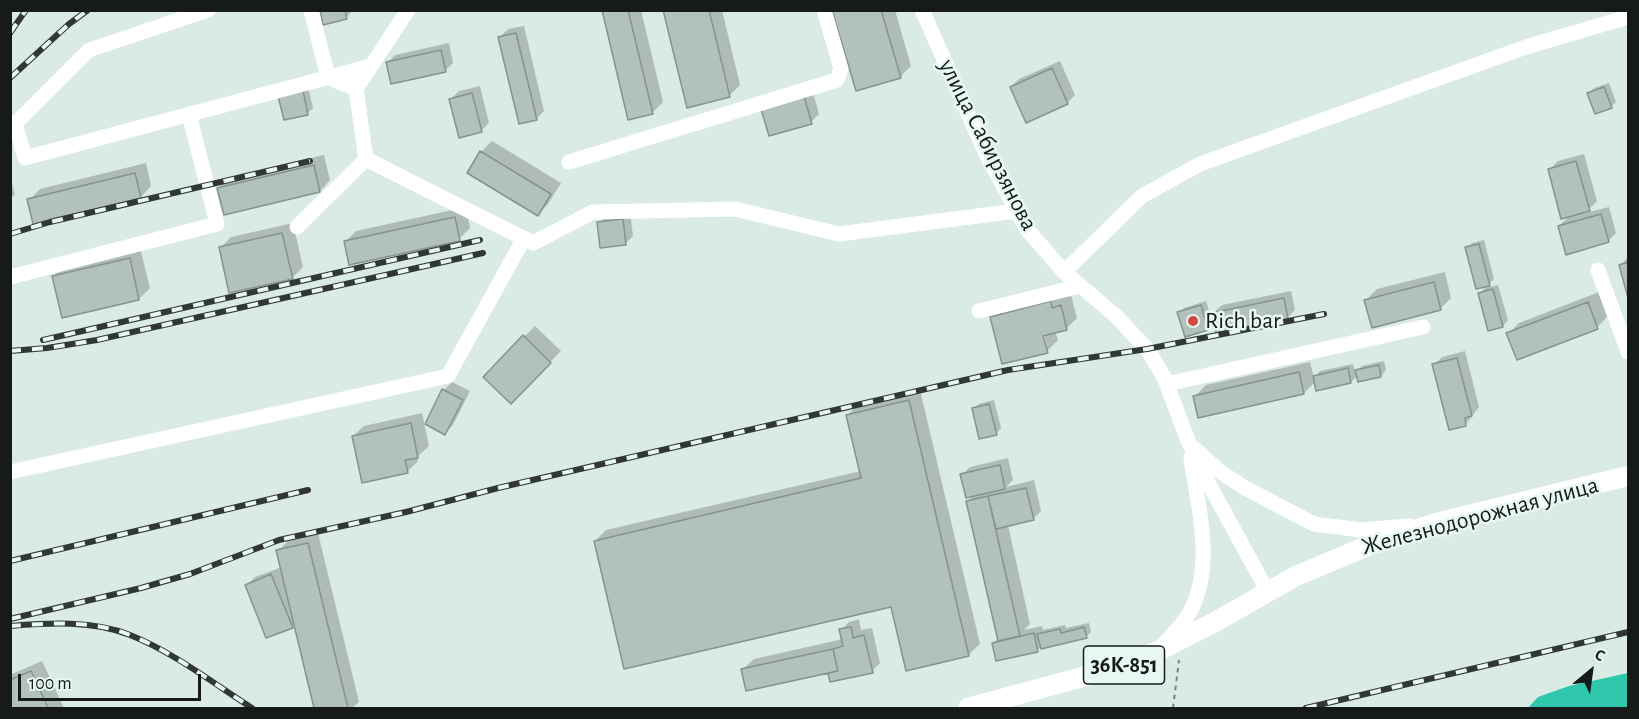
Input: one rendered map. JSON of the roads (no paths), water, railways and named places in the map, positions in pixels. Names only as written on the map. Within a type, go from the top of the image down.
[{"type":"main road","name":"Железнодорожная улица","points":[[968,708],[1112,669],[1158,651],[1332,560],[1377,542],[1436,524],[1629,476]]},
{"type":"street","points":[[208,10],[89,50],[15,124],[25,158],[371,66]]},
{"type":"street","points":[[311,10],[328,77]]},
{"type":"street","points":[[366,159],[356,89],[408,10]]},
{"type":"street","points":[[569,162],[837,80],[841,69],[824,10]]},
{"type":"street","name":"улица Сабирзянова","points":[[922,10],[986,153],[1026,228],[1064,272],[1116,316],[1147,350],[1167,384],[1189,443]]},
{"type":"street","points":[[1064,272],[1142,196],[1200,164],[1526,47],[1629,17]]},
{"type":"street","points":[[328,77],[356,89]]},
{"type":"street","points":[[10,277],[217,224],[189,114]]},
{"type":"street","points":[[366,159],[533,243],[593,212],[735,209],[839,234],[1016,211]]},
{"type":"street","points":[[297,227],[366,159]]},
{"type":"street","points":[[10,472],[448,375],[524,238]]},
{"type":"street","points":[[1598,270],[1629,352]]},
{"type":"street","points":[[980,311],[1080,286]]},
{"type":"street","points":[[1167,384],[1423,327]]},
{"type":"street","points":[[1189,443],[1219,471],[1245,488],[1314,524],[1361,530],[1436,524]]},
{"type":"street","points":[[1189,443],[1268,592]]},
{"type":"street","points":[[1158,651],[1189,614],[1198,593],[1202,573],[1203,548],[1189,443]]},
{"type":"railway","points":[[10,33],[26,10]]},
{"type":"railway","points":[[10,78],[69,24],[88,10]]},
{"type":"railway","points":[[10,234],[50,222],[310,161]]},
{"type":"railway","points":[[43,340],[480,240]]},
{"type":"railway","points":[[10,351],[97,340],[483,253]]},
{"type":"railway","points":[[10,619],[190,574],[279,540],[406,512],[498,488],[1008,370],[1147,349],[1324,314]]},
{"type":"railway","points":[[10,561],[308,490]]},
{"type":"railway","points":[[10,626],[71,624],[116,630],[162,650],[252,708]]},
{"type":"railway","points":[[1306,708],[1628,632]]},
{"type":"place","name":"Rich bar","points":[[1193,321]]}]
